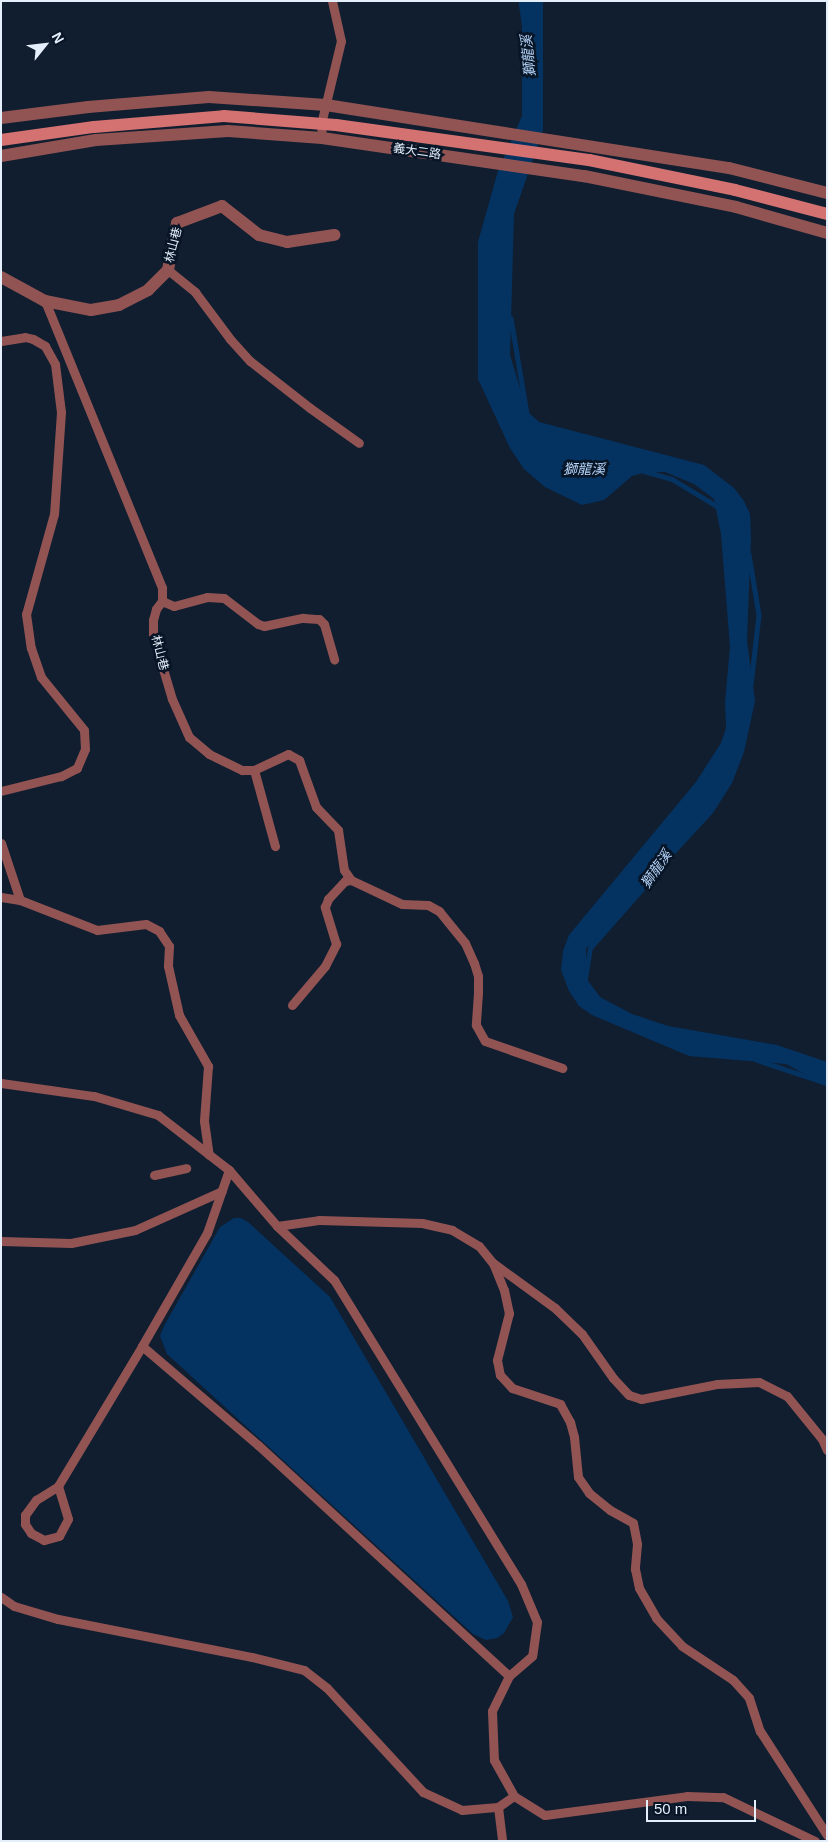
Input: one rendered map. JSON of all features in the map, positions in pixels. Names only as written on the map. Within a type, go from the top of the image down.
[{"type":"street","points":[[1,118],[88,107],[209,97],[330,106],[729,168],[827,193]]},
{"type":"street","name":"義大二路","points":[[1,140],[94,127],[224,116],[336,125],[589,160],[736,190],[827,214]]},
{"type":"street","name":"義大二路","points":[[1,156],[96,140],[228,131],[322,138],[584,176],[736,207],[827,233]]},
{"type":"street","name":"林山巷","points":[[1,277],[45,301],[91,310],[119,305],[148,290],[168,270],[177,223],[222,206],[259,236],[286,242],[334,235]]},
{"type":"lane","points":[[322,138],[321,124],[330,106],[341,41],[332,1]]},
{"type":"lane","points":[[168,270],[194,292],[230,339],[250,361],[359,443]]},
{"type":"lane","points":[[45,301],[162,588],[162,602],[174,606],[207,597],[224,598],[258,624],[264,626],[303,618],[319,619],[324,624],[334,660]]},
{"type":"lane","points":[[1,341],[26,337],[33,339],[45,346],[55,364],[61,412],[54,514],[26,614],[31,648],[41,677],[84,730],[85,749],[77,768],[61,776],[1,791]]},
{"type":"lane","name":"林山巷","points":[[162,602],[154,615],[153,635],[172,699],[189,737],[209,754],[242,770],[254,770]]},
{"type":"lane","points":[[275,846],[254,770],[288,754],[299,760],[316,807],[338,830],[344,870],[351,880],[402,904],[428,905],[439,911],[466,943],[478,976],[476,1025],[485,1041],[562,1068]]},
{"type":"lane","points":[[1,843],[20,900]]},
{"type":"lane","points":[[292,1005],[325,966],[336,944],[325,907],[328,899],[345,881],[351,880]]},
{"type":"lane","points":[[1,896],[20,900],[97,930],[146,924],[159,931],[169,946],[168,966],[179,1015],[208,1066],[204,1121],[209,1155]]},
{"type":"lane","points":[[1,1083],[94,1096],[158,1115],[229,1170],[277,1226],[334,1280],[521,1584],[537,1622],[532,1656],[509,1676],[492,1712],[494,1760],[514,1796],[545,1815],[687,1796],[723,1797],[816,1841]]},
{"type":"lane","points":[[154,1175],[186,1168]]},
{"type":"lane","points":[[58,1486],[68,1519],[59,1536],[44,1540],[31,1533],[25,1524],[25,1516],[36,1500],[58,1486],[142,1346],[207,1234],[229,1170]]},
{"type":"lane","points":[[1,1241],[71,1243],[135,1230],[222,1191]]},
{"type":"lane","points":[[277,1226],[319,1220],[422,1223],[452,1230],[478,1246],[493,1263],[555,1308],[582,1334],[613,1378],[630,1395],[641,1399],[717,1384],[759,1382],[787,1396],[822,1439],[827,1450]]},
{"type":"lane","points":[[493,1263],[504,1290],[509,1313],[497,1360],[500,1375],[512,1388],[560,1404],[570,1422],[574,1437],[578,1477],[590,1493],[610,1510],[633,1523],[638,1544],[635,1569],[638,1588],[656,1618],[682,1646],[733,1680],[749,1698],[760,1731],[827,1835]]},
{"type":"lane","points":[[142,1346],[258,1445],[509,1676]]},
{"type":"lane","points":[[1,1597],[14,1606],[58,1619],[252,1657],[304,1670],[326,1688],[423,1792],[462,1810],[498,1807],[514,1796]]},
{"type":"lane","points":[[498,1807],[502,1841]]},
{"type":"water","name":"獅龍溪","points":[[522,1],[543,1],[543,130],[514,214],[510,355],[527,411],[539,422],[704,465],[734,488],[744,501],[750,514],[751,537],[747,641],[755,701],[744,752],[732,783],[713,813],[593,943],[586,948],[586,978],[600,997],[632,1014],[668,1026],[777,1045],[827,1062],[827,1086],[786,1064],[689,1056],[592,1015],[579,1006],[569,991],[561,970],[563,951],[569,935],[696,782],[721,743],[726,728],[725,702],[730,647],[721,534],[714,499],[694,484],[665,472],[647,472],[632,476],[604,500],[582,505],[545,487],[524,469],[510,448],[478,379],[478,242],[498,171],[522,116]]},
{"type":"water","points":[[234,1218],[241,1218],[248,1222],[330,1297],[508,1601],[513,1617],[504,1633],[497,1638],[486,1640],[473,1634],[167,1354],[160,1336],[164,1326],[220,1227]]},
{"type":"waterway","name":"獅龍溪","points":[[521,1],[525,28]]},
{"type":"waterway","name":"獅龍溪","points":[[511,318],[527,414]]},
{"type":"waterway","name":"獅龍溪","points":[[644,471],[672,479],[720,508]]},
{"type":"waterway","name":"獅龍溪","points":[[749,554],[759,615],[751,685]]},
{"type":"waterway","name":"獅龍溪","points":[[585,979],[590,948],[642,889]]},
{"type":"waterway","name":"獅龍溪","points":[[757,1060],[827,1083]]}]
